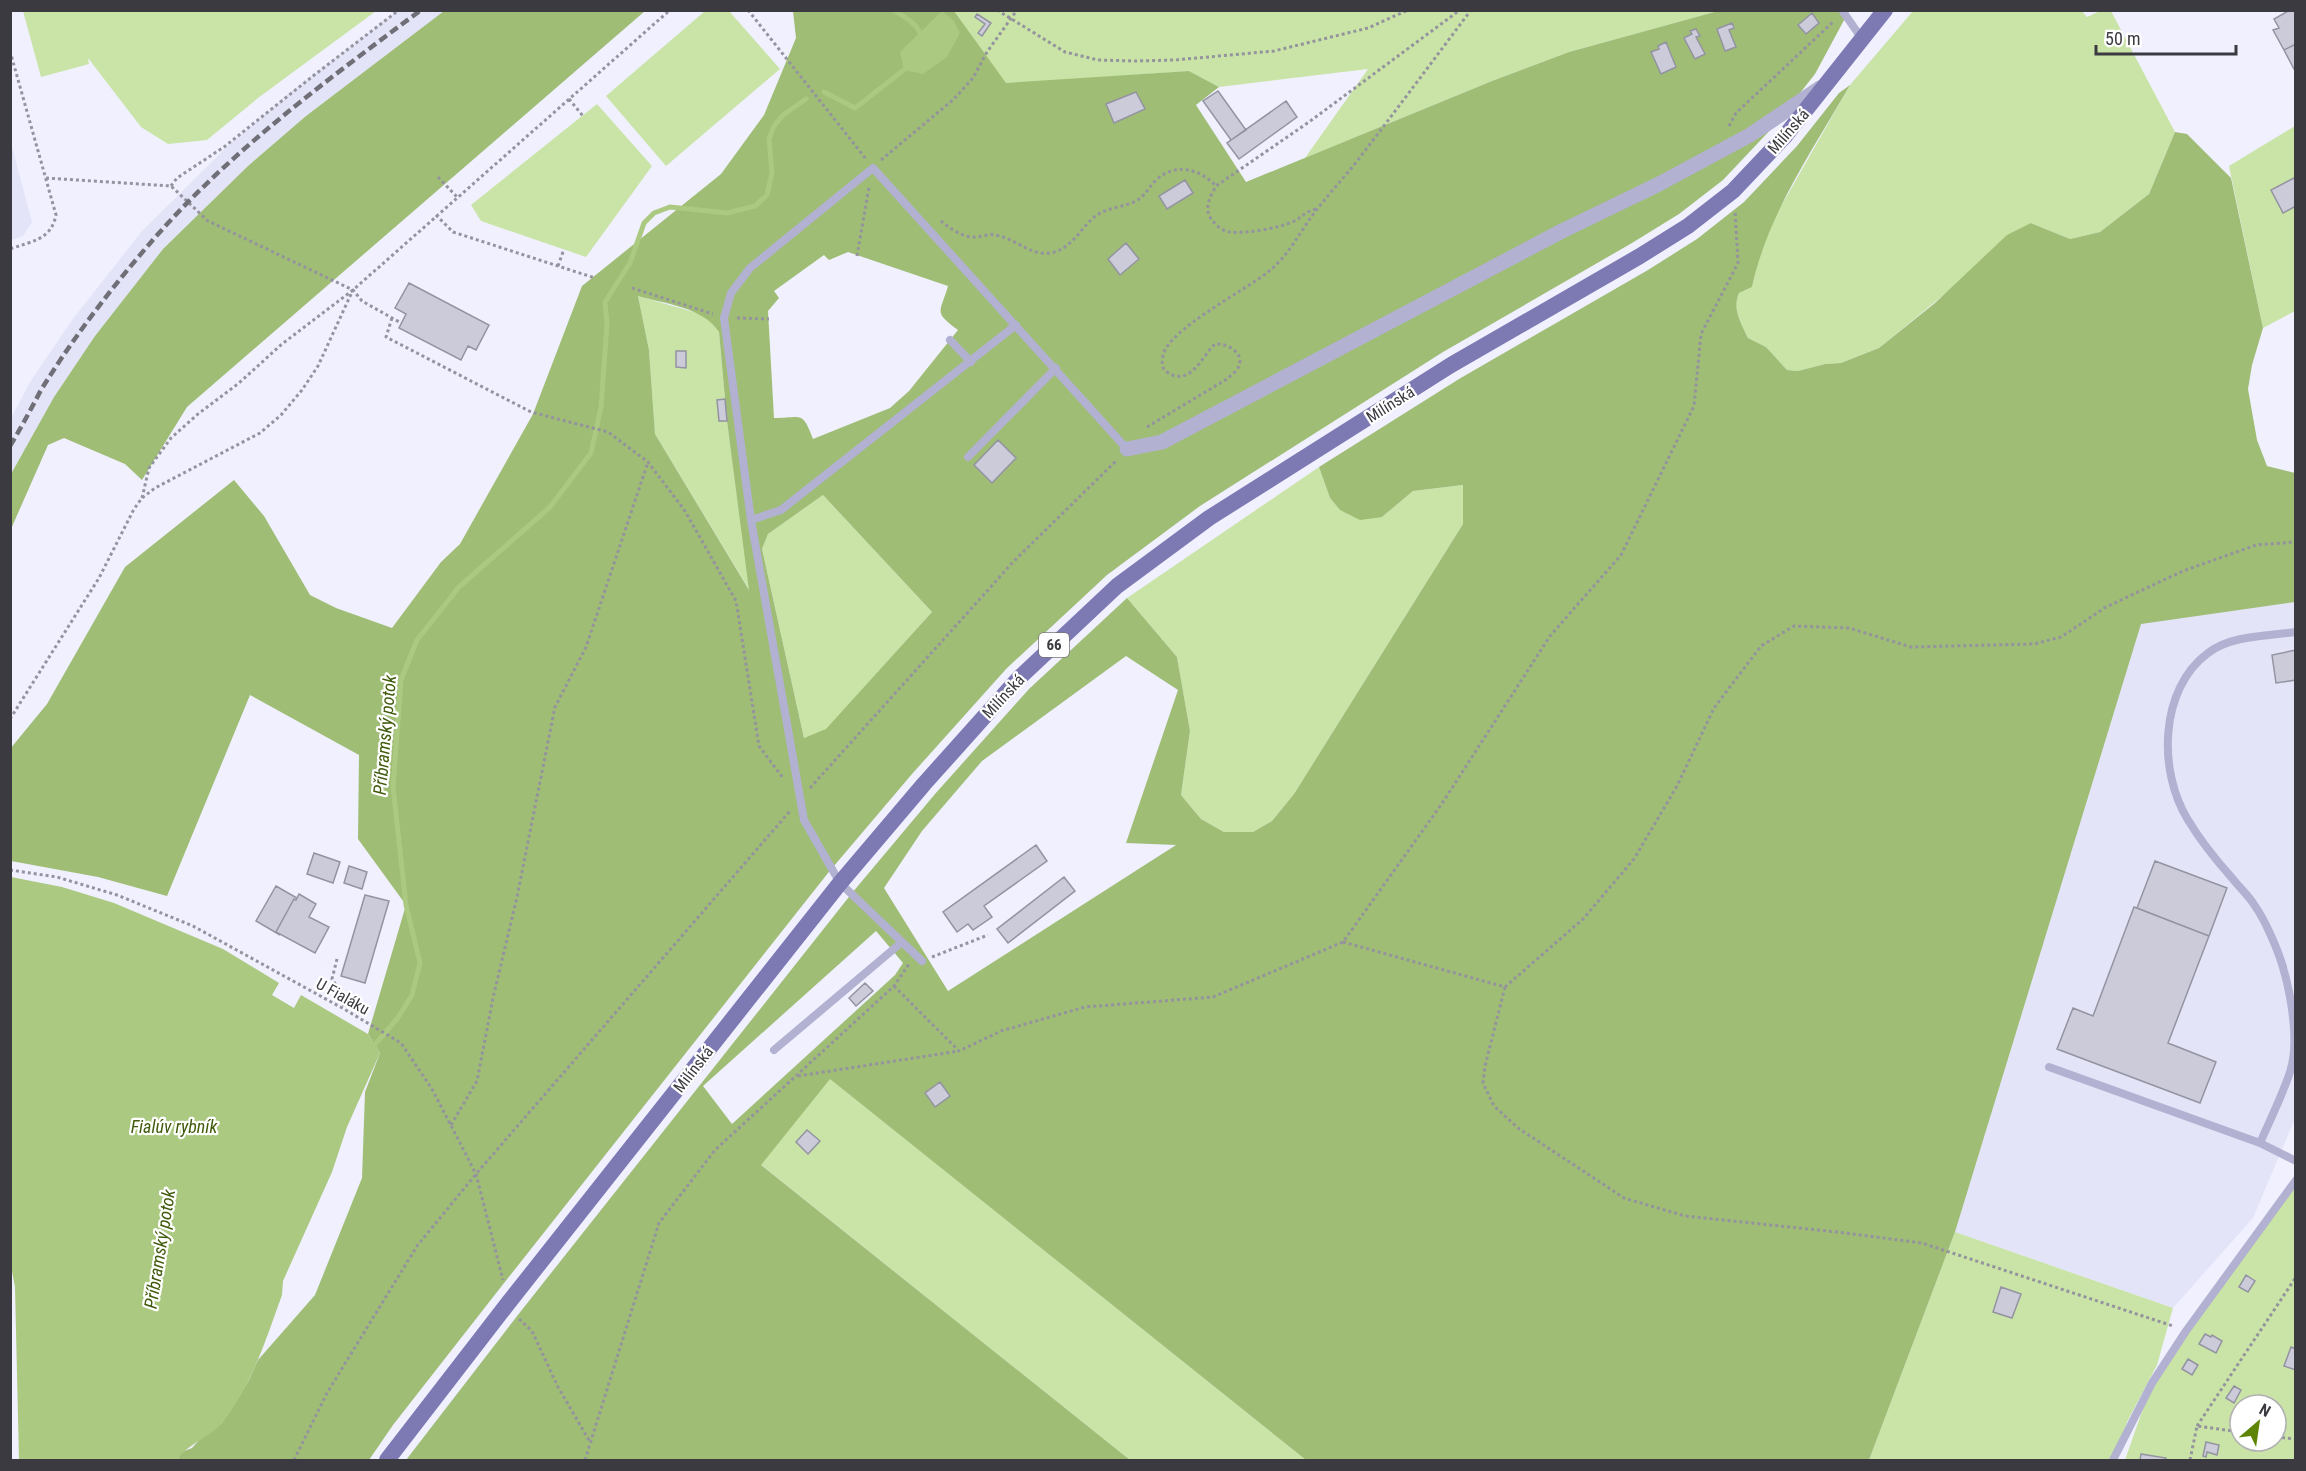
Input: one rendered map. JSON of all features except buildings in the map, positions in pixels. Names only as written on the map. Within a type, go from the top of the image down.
[{"type":"main road","name":"Milínská","points":[[387,1461],[406,1434],[512,1309],[840,883],[1018,679],[1117,586],[1219,512],[1451,365],[1688,226],[1733,191],[1785,136],[1885,10]]},
{"type":"street","points":[[1128,449],[1162,442],[1562,231],[1659,184],[1750,135],[1827,84]]},
{"type":"lane","points":[[1842,10],[1862,39]]},
{"type":"lane","points":[[922,962],[840,883],[804,820],[751,520],[724,318],[730,293],[750,268],[873,168],[1128,449]]},
{"type":"lane","points":[[751,520],[781,510],[1016,325]]},
{"type":"lane","points":[[950,340],[971,362]]},
{"type":"lane","points":[[968,457],[1056,368]]},
{"type":"lane","points":[[2260,1143],[2291,1070],[2294,1042],[2288,987],[2281,961],[2256,906],[2227,873],[2187,819],[2171,779],[2169,715],[2180,685],[2208,652],[2227,643],[2295,632]]},
{"type":"lane","points":[[774,1050],[902,942]]},
{"type":"lane","points":[[2049,1067],[2260,1143],[2295,1161]]},
{"type":"lane","points":[[2113,1461],[2152,1383],[2187,1330],[2295,1180]]},
{"type":"path","points":[[171,186],[177,178],[224,147],[399,10]]},
{"type":"path","points":[[142,498],[149,468],[171,438],[198,414],[239,384],[282,344],[353,290],[670,10]]},
{"type":"path","points":[[748,10],[873,168]]},
{"type":"path","points":[[997,10],[1065,52],[1098,60],[1175,60],[1274,51],[1368,28],[1408,10]]},
{"type":"path","points":[[857,256],[873,168],[954,99],[973,78],[987,52],[1017,10]]},
{"type":"path","points":[[1316,209],[1306,211],[1293,222],[1258,230],[1231,232],[1217,226],[1208,216],[1208,201],[1216,186],[1309,122],[1460,10]]},
{"type":"path","points":[[294,1461],[327,1393],[417,1246],[476,1174],[800,800],[1014,561],[1128,449],[1142,430],[1227,379],[1238,368],[1237,353],[1231,346],[1224,343],[1215,344],[1197,367],[1187,375],[1176,376],[1165,371],[1162,358],[1171,341],[1218,303],[1269,272],[1299,238],[1316,209],[1363,154],[1471,10]]},
{"type":"path","points":[[1729,128],[1736,113],[1836,19],[1848,19]]},
{"type":"path","points":[[10,51],[56,215],[53,227],[44,236],[10,249]]},
{"type":"path","points":[[569,99],[583,116]]},
{"type":"path","points":[[939,219],[947,226],[971,237],[993,234],[1015,241],[1037,253],[1053,253],[1071,243],[1093,218],[1146,195],[1156,180],[1173,170],[1190,169],[1206,175],[1216,186]]},
{"type":"path","points":[[438,177],[457,196]]},
{"type":"path","points":[[46,178],[171,186],[208,221],[353,290],[362,301],[401,323]]},
{"type":"path","points":[[798,1076],[959,1052],[1001,1031],[1085,1007],[1213,997],[1343,942],[1441,805],[1550,636],[1621,555],[1694,406],[1701,334],[1738,263],[1733,191]]},
{"type":"path","points":[[436,215],[453,232],[595,278]]},
{"type":"path","points":[[558,266],[564,249]]},
{"type":"path","points":[[632,288],[724,318],[769,319]]},
{"type":"path","points":[[10,719],[99,578],[134,508],[142,498],[155,489],[260,433],[282,415],[318,366],[353,290]]},
{"type":"path","points":[[392,318],[386,337],[531,411],[608,432],[648,462],[685,511],[736,601],[759,746],[800,800]]},
{"type":"path","points":[[451,1125],[477,1081],[493,998],[518,897],[555,707],[586,647],[648,462]]},
{"type":"path","points":[[2187,1330],[1922,1243],[1685,1216],[1624,1197],[1518,1128],[1494,1106],[1483,1083],[1485,1066],[1505,987],[1583,919],[1634,859],[1677,786],[1714,708],[1761,646],[1794,626],[1849,628],[1911,647],[2034,644],[2061,637],[2106,608],[2182,571],[2256,545],[2295,542]]},
{"type":"path","name":"U Fialáku","points":[[10,870],[67,880],[117,895],[192,926],[344,1009],[402,1044],[432,1089],[476,1174],[512,1309]]},
{"type":"path","points":[[922,962],[988,935]]},
{"type":"path","points":[[1343,942],[1505,987]]},
{"type":"path","points":[[585,1461],[659,1223],[716,1150],[894,986],[915,955]]},
{"type":"path","points":[[338,959],[332,979],[344,996],[344,1009]]},
{"type":"path","points":[[894,986],[959,1052]]},
{"type":"path","points":[[2190,1461],[2197,1426],[2295,1277]]},
{"type":"path","points":[[512,1309],[532,1331],[558,1388],[590,1442]]},
{"type":"path","points":[[2197,1426],[2228,1430]]},
{"type":"shaded area","points":[[23,10],[376,11],[258,98],[207,140],[168,144],[141,127],[88,58],[89,64],[41,77]]},
{"type":"shaded area","points":[[2081,10],[2087,17],[2100,11],[2111,11],[2175,132],[2149,194],[2100,232],[2070,239],[2031,223],[1879,348],[1841,363],[1825,364],[1798,371],[1787,370],[1766,347],[1748,338],[1738,316],[1737,299],[1739,293],[1752,287],[1758,259],[1772,222],[1850,85],[1913,11]]},
{"type":"shaded area","points":[[397,11],[444,11],[306,116],[248,166],[163,249],[95,336],[54,397],[11,474],[11,418],[30,382],[72,320],[142,231],[229,145],[288,94]]},
{"type":"shaded area","points":[[444,11],[645,11],[187,407],[142,480],[125,464],[64,438],[48,445],[11,529],[11,474],[54,397],[95,336],[163,249],[248,166],[306,116]]},
{"type":"shaded area","points":[[705,11],[729,11],[780,69],[666,166],[606,96]]},
{"type":"shaded area","points":[[793,11],[954,11],[1006,83],[1189,71],[1219,87],[1196,105],[1246,182],[1492,81],[1569,52],[1718,11],[1849,11],[1815,74],[1774,126],[1723,180],[1679,214],[1443,352],[1200,506],[1107,575],[1007,668],[912,774],[828,873],[393,1425],[369,1460],[177,1460],[182,1452],[192,1448],[201,1438],[222,1423],[248,1382],[258,1360],[315,1295],[362,1178],[365,1092],[380,1053],[368,1034],[406,905],[358,839],[359,755],[250,695],[167,896],[98,877],[11,861],[10,749],[47,704],[125,567],[234,480],[264,516],[310,595],[336,608],[392,628],[441,562],[460,544],[533,414],[582,286],[721,174],[764,115],[796,38]],"holes":[[[848,252],[948,286],[941,311],[945,319],[958,330],[909,391],[890,408],[813,439],[806,423],[800,418],[774,418],[768,311],[779,298],[774,291],[824,255],[829,260]],[[638,296],[693,312],[703,317],[719,332],[727,421],[749,590],[655,434],[649,350]],[[823,495],[932,612],[826,729],[804,738],[762,549],[768,534]]]},
{"type":"shaded area","points":[[954,11],[1718,11],[1569,52],[1305,158],[1368,69],[1219,87],[1189,71],[1005,84]]},
{"type":"shaded area","points":[[1850,85],[1780,208],[1759,260],[1752,287],[1739,293],[1737,310],[1748,338],[1766,347],[1787,370],[1798,371],[1825,364],[1841,363],[1879,348],[1935,303],[2007,235],[2031,223],[2070,239],[2100,232],[2149,194],[2175,132],[2187,134],[2231,178],[2263,328],[2252,365],[2248,389],[2257,440],[2267,466],[2295,473],[2295,602],[2141,624],[1955,1232],[1869,1460],[1306,1460],[830,1079],[761,1165],[1130,1460],[406,1460],[852,893],[935,794],[1029,689],[1127,598],[1177,657],[1190,731],[1181,795],[1201,819],[1224,832],[1253,832],[1272,821],[1294,794],[1463,524],[1463,485],[1413,491],[1382,517],[1360,520],[1340,510],[1330,498],[1319,467],[1459,379],[1648,270],[1697,239],[1744,202],[1797,146],[1839,93]],"holes":[[[1126,656],[1178,690],[1126,843],[1176,845],[948,991],[884,888],[922,831],[982,761]],[[876,931],[903,963],[895,975],[732,1124],[703,1086]]]},
{"type":"shaded area","points":[[597,104],[652,166],[586,257],[481,221],[471,205]]},
{"type":"shaded area","points":[[2295,126],[2295,311],[2263,328],[2229,166]]},
{"type":"shaded area","points":[[11,143],[32,222],[23,236],[11,240]]},
{"type":"shaded area","points":[[638,296],[704,315],[719,332],[727,421],[750,591],[655,434],[649,350]]},
{"type":"shaded area","points":[[1319,467],[1330,498],[1340,510],[1382,517],[1413,491],[1464,485],[1463,524],[1294,794],[1272,821],[1253,832],[1224,832],[1201,819],[1181,795],[1190,731],[1177,657],[1127,598]]},
{"type":"shaded area","points":[[823,495],[932,612],[826,730],[804,738],[762,549],[768,534]]},
{"type":"shaded area","points":[[2295,602],[2295,1120],[2253,1218],[2173,1308],[1955,1232],[2141,623]]},
{"type":"shaded area","points":[[829,1078],[1306,1460],[1130,1460],[760,1164]]},
{"type":"shaded area","points":[[2295,1180],[2295,1460],[2125,1460],[2152,1383]]},
{"type":"shaded area","points":[[1955,1232],[2173,1308],[2157,1365],[2127,1422],[2115,1460],[1869,1460]]},
{"type":"water","points":[[942,11],[954,21],[960,33],[947,57],[923,74],[904,70],[900,52]]},
{"type":"water","name":"Fialúv rybník","points":[[11,877],[62,887],[114,903],[223,949],[279,983],[272,995],[294,1008],[301,995],[368,1034],[380,1053],[347,1127],[332,1172],[283,1281],[282,1295],[250,1377],[223,1422],[187,1449],[177,1460],[19,1460],[15,1287],[10,1261]]},
{"type":"waterway","name":"Příbramský potok","points":[[893,10],[914,24],[922,37]]},
{"type":"waterway","name":"Příbramský potok","points":[[824,92],[855,108],[909,66]]},
{"type":"waterway","name":"Příbramský potok","points":[[371,1049],[397,1019],[412,995],[420,963],[406,905],[393,787],[401,680],[417,640],[459,587],[550,507],[591,453],[601,407],[607,324],[605,302],[630,263],[644,223],[654,213],[670,207],[727,213],[755,206],[767,195],[772,173],[769,139],[774,126],[783,115],[806,99]]},
{"type":"railway","points":[[10,446],[41,390],[80,332],[137,258],[182,208],[213,177],[280,118],[421,10]]}]
